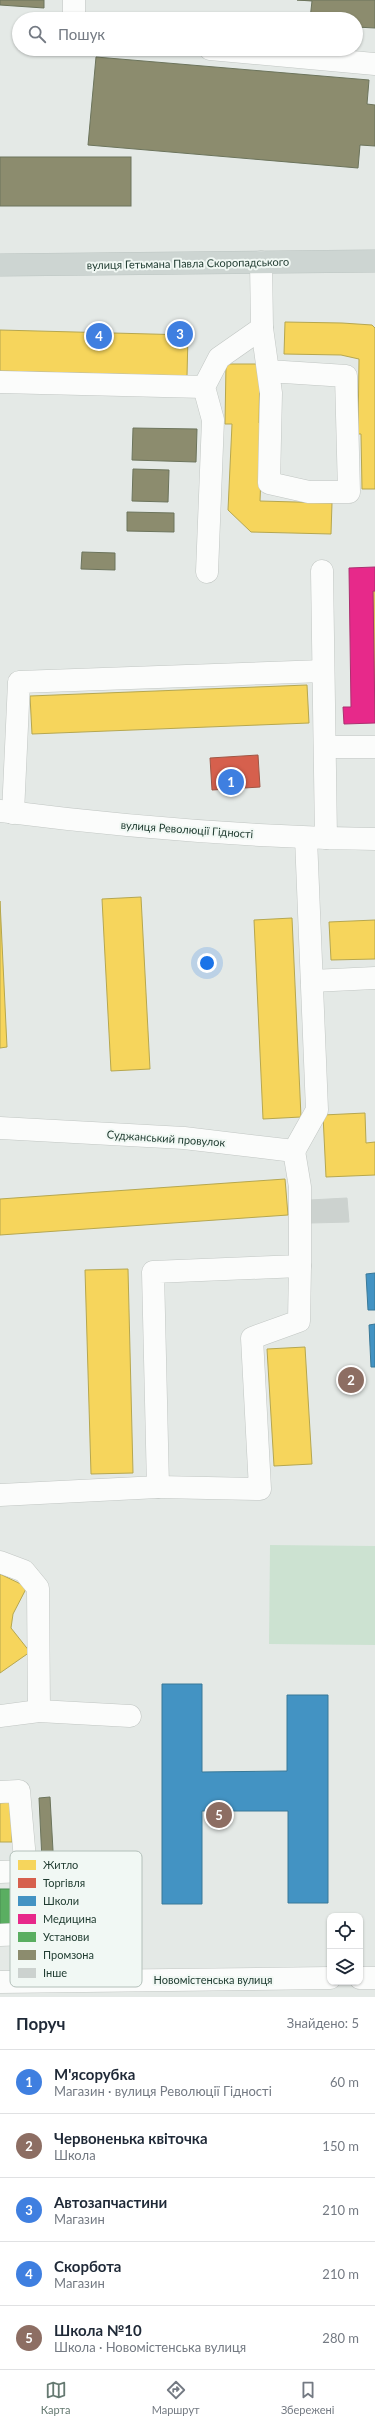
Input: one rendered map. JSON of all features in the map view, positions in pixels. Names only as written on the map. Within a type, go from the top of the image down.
[{"type":"main road","name":"вулиця Гетьмана Павла Скоропадського","points":[[0,265],[375,261]]},
{"type":"street","points":[[74,0],[74,12]]},
{"type":"street","points":[[287,56],[375,64]]},
{"type":"street","points":[[261,262],[262,328],[268,372],[271,393],[269,483],[309,492],[349,492],[346,376],[268,372]]},
{"type":"street","points":[[207,572],[213,420],[204,388],[219,358],[262,328]]},
{"type":"street","points":[[0,382],[204,388]]},
{"type":"street","points":[[0,1495],[158,1487],[260,1489],[252,1338],[299,1321],[300,1187],[294,1151],[317,1110],[312,981],[316,838],[325,747],[322,571]]},
{"type":"street","points":[[6,812],[19,682],[323,671]]},
{"type":"street","points":[[325,747],[375,747]]},
{"type":"street","name":"вулиця Революції Гідності","points":[[6,812],[138,827],[316,838],[375,839]]},
{"type":"street","points":[[312,981],[375,978]]},
{"type":"street","name":"Суджанський провулок","points":[[0,1128],[184,1138],[294,1151]]},
{"type":"street","points":[[158,1487],[153,1272],[300,1266]]},
{"type":"street","points":[[0,1562],[24,1571],[38,1588],[39,1711]]},
{"type":"street","points":[[0,1716],[39,1711],[130,1716]]},
{"type":"street","points":[[0,1792],[19,1791],[24,1851]]},
{"type":"street","points":[[0,1872],[10,1872]]},
{"type":"street","name":"Новомістенська вулиця","points":[[142,1980],[327,1978]]},
{"type":"street","points":[[363,1978],[375,1978]]},
{"type":"street","name":"Новомістенська вулиця","points":[[0,1982],[10,1982]]},
{"type":"green space","points":[[270,1545],[375,1546],[375,1645],[269,1644]]},
{"type":"building: Житло","points":[[285,322],[372,325],[375,328],[375,489],[362,489],[361,434],[358,434],[359,359],[341,355],[284,354]]},
{"type":"building: Житло","points":[[0,330],[188,335],[187,376],[0,371]]},
{"type":"building: Житло","points":[[226,364],[260,364],[259,423],[263,423],[260,501],[332,503],[331,534],[251,532],[228,510],[232,424],[225,424]]},
{"type":"building: Житло","points":[[373,591],[375,591],[375,717]]},
{"type":"building: Житло","points":[[307,685],[309,723],[32,734],[30,696]]},
{"type":"building: Житло","points":[[141,897],[150,1069],[111,1071],[102,899]]},
{"type":"building: Житло","points":[[0,901],[7,1047],[0,1048]]},
{"type":"building: Житло","points":[[292,918],[301,1117],[263,1119],[254,920]]},
{"type":"building: Житло","points":[[375,920],[375,959],[331,960],[329,922]]},
{"type":"building: Житло","points":[[365,1113],[366,1143],[375,1142],[375,1175],[326,1177],[323,1115]]},
{"type":"building: Житло","points":[[285,1179],[288,1215],[0,1235],[0,1199]]},
{"type":"building: Житло","points":[[128,1269],[133,1473],[91,1474],[85,1270]]},
{"type":"building: Житло","points":[[305,1347],[312,1464],[274,1466],[267,1349]]},
{"type":"building: Житло","points":[[0,1574],[27,1587],[13,1614],[11,1628],[30,1652],[0,1673]]},
{"type":"building: Житло","points":[[11,1802],[12,1842],[0,1842],[0,1803]]},
{"type":"building: Торгівля","points":[[258,755],[260,787],[212,790],[210,758]]},
{"type":"building: Школи","points":[[375,1273],[375,1310],[368,1310],[366,1274]]},
{"type":"building: Школи","points":[[375,1324],[375,1367],[371,1367],[369,1325]]},
{"type":"building: Школи","points":[[162,1684],[202,1684],[202,1772],[287,1771],[287,1695],[328,1695],[328,1903],[288,1903],[288,1811],[202,1811],[202,1904],[162,1904]]},
{"type":"building: Медицина","points":[[375,567],[375,591],[373,591],[375,723],[344,724],[343,707],[351,707],[349,568]]},
{"type":"building: Установи","points":[[0,1889],[10,1889],[10,1924],[0,1925]]},
{"type":"building: Промзона","points":[[0,0],[44,0],[44,8],[0,5]]},
{"type":"building: Промзона","points":[[297,0],[375,0],[375,28],[363,27],[363,12],[311,12],[312,1]]},
{"type":"building: Промзона","points":[[96,57],[369,80],[367,104],[375,105],[375,146],[360,145],[358,168],[88,145]]},
{"type":"building: Промзона","points":[[0,157],[131,157],[131,206],[0,206]]},
{"type":"building: Промзона","points":[[133,428],[197,429],[196,462],[132,460]]},
{"type":"building: Промзона","points":[[133,469],[169,470],[168,502],[132,501]]},
{"type":"building: Промзона","points":[[127,512],[174,513],[174,532],[127,531]]},
{"type":"building: Промзона","points":[[82,552],[115,553],[115,570],[81,569]]},
{"type":"building: Промзона","points":[[50,1797],[53,1851],[42,1851],[39,1798]]},
{"type":"building: Інше","points":[[347,1198],[349,1222],[311,1223],[310,1200]]},
{"type":"place","name":"Автозапчастини","points":[[180,334]]},
{"type":"place","name":"Скорбота","points":[[99,336]]},
{"type":"place","name":"М'ясорубка","points":[[231,782]]},
{"type":"place","name":"Червоненька квіточка","points":[[351,1380]]},
{"type":"place","name":"Школа №10","points":[[219,1815]]}]
